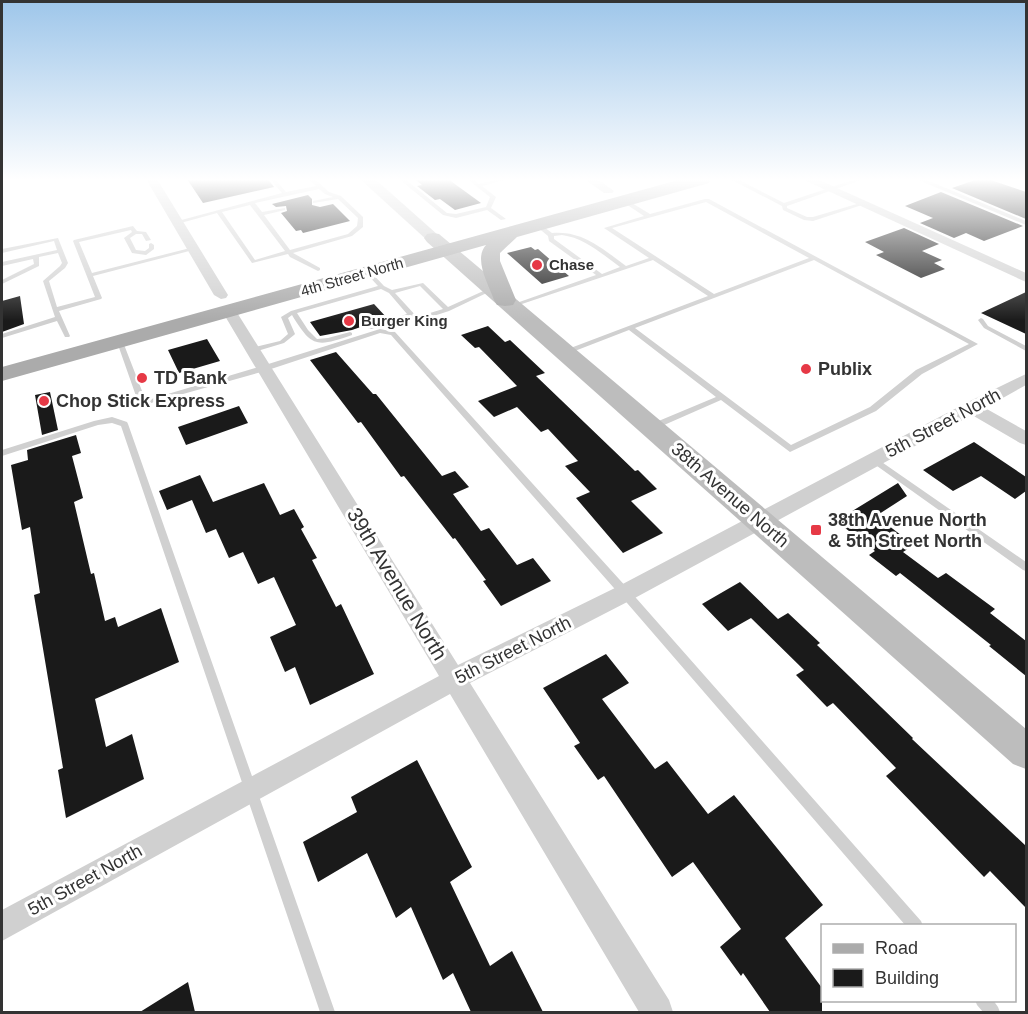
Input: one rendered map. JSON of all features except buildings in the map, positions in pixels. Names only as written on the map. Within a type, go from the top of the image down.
[{"type":"main road","name":"4th Street North","points":[[2,374],[120,342],[318,269],[440,244],[506,226]]},
{"type":"main road","points":[[503,298],[490,261],[490,252],[507,226]]},
{"type":"main road","name":"4th Street North","points":[[510,226],[544,230],[554,226]]},
{"type":"main road","name":"4th Street North","points":[[2,353],[63,327],[375,280],[440,244]]},
{"type":"main road","name":"38th Avenue North","points":[[440,244],[1026,752]]},
{"type":"main road","points":[[83,352],[113,335],[210,305],[225,303]]},
{"type":"street","name":"39th Avenue North","points":[[180,226],[657,1012]]},
{"type":"street","points":[[420,226],[440,244]]},
{"type":"street","points":[[911,226],[1026,278]]},
{"type":"street","name":"5th Street North","points":[[2,926],[455,679],[625,593],[1026,379]]},
{"type":"street","points":[[972,407],[1026,440]]},
{"type":"lane","points":[[229,226],[254,262],[291,254],[350,235],[360,226]]},
{"type":"lane","points":[[270,226],[291,254],[318,269]]},
{"type":"lane","points":[[614,226],[607,228],[713,296]]},
{"type":"lane","points":[[630,327],[790,449],[873,409],[919,372],[974,344],[756,226]]},
{"type":"lane","points":[[104,308],[76,241],[133,228],[145,251]]},
{"type":"lane","points":[[544,230],[577,235],[626,268]]},
{"type":"lane","points":[[544,230],[552,240],[600,276]]},
{"type":"lane","points":[[90,275],[145,251],[152,248],[144,233],[135,232],[127,238],[134,252],[145,251],[194,249]]},
{"type":"lane","points":[[2,251],[56,239],[65,263],[46,281],[63,327],[2,336]]},
{"type":"lane","points":[[2,264],[60,251]]},
{"type":"lane","points":[[2,282],[38,265],[36,256]]},
{"type":"lane","points":[[260,359],[292,334],[284,317],[375,280],[391,292],[416,320],[447,310],[600,276],[654,258]]},
{"type":"lane","points":[[564,352],[814,258]]},
{"type":"lane","points":[[2,277],[17,275]]},
{"type":"lane","points":[[391,292],[421,284],[447,310]]},
{"type":"lane","points":[[55,310],[99,298]]},
{"type":"lane","points":[[293,312],[311,339],[321,343],[411,315]]},
{"type":"lane","points":[[981,320],[986,327],[1026,349]]},
{"type":"lane","points":[[120,342],[140,396],[146,401],[260,359],[380,331],[393,333],[625,593],[914,924]]},
{"type":"lane","points":[[652,427],[722,397]]},
{"type":"lane","points":[[2,453],[97,423],[112,420],[124,424],[328,1012]]},
{"type":"lane","points":[[873,459],[1026,567]]},
{"type":"place","name":"Chase","points":[[537,265]]},
{"type":"place","name":"Burger King","points":[[349,321]]},
{"type":"place","name":"Publix","points":[[806,369]]},
{"type":"place","name":"TD Bank","points":[[142,378]]},
{"type":"place","name":"Chop Stick Express","points":[[44,401]]},
{"type":"place","name":"38th Avenue North & 5th Street North","points":[[816,530]]}]
